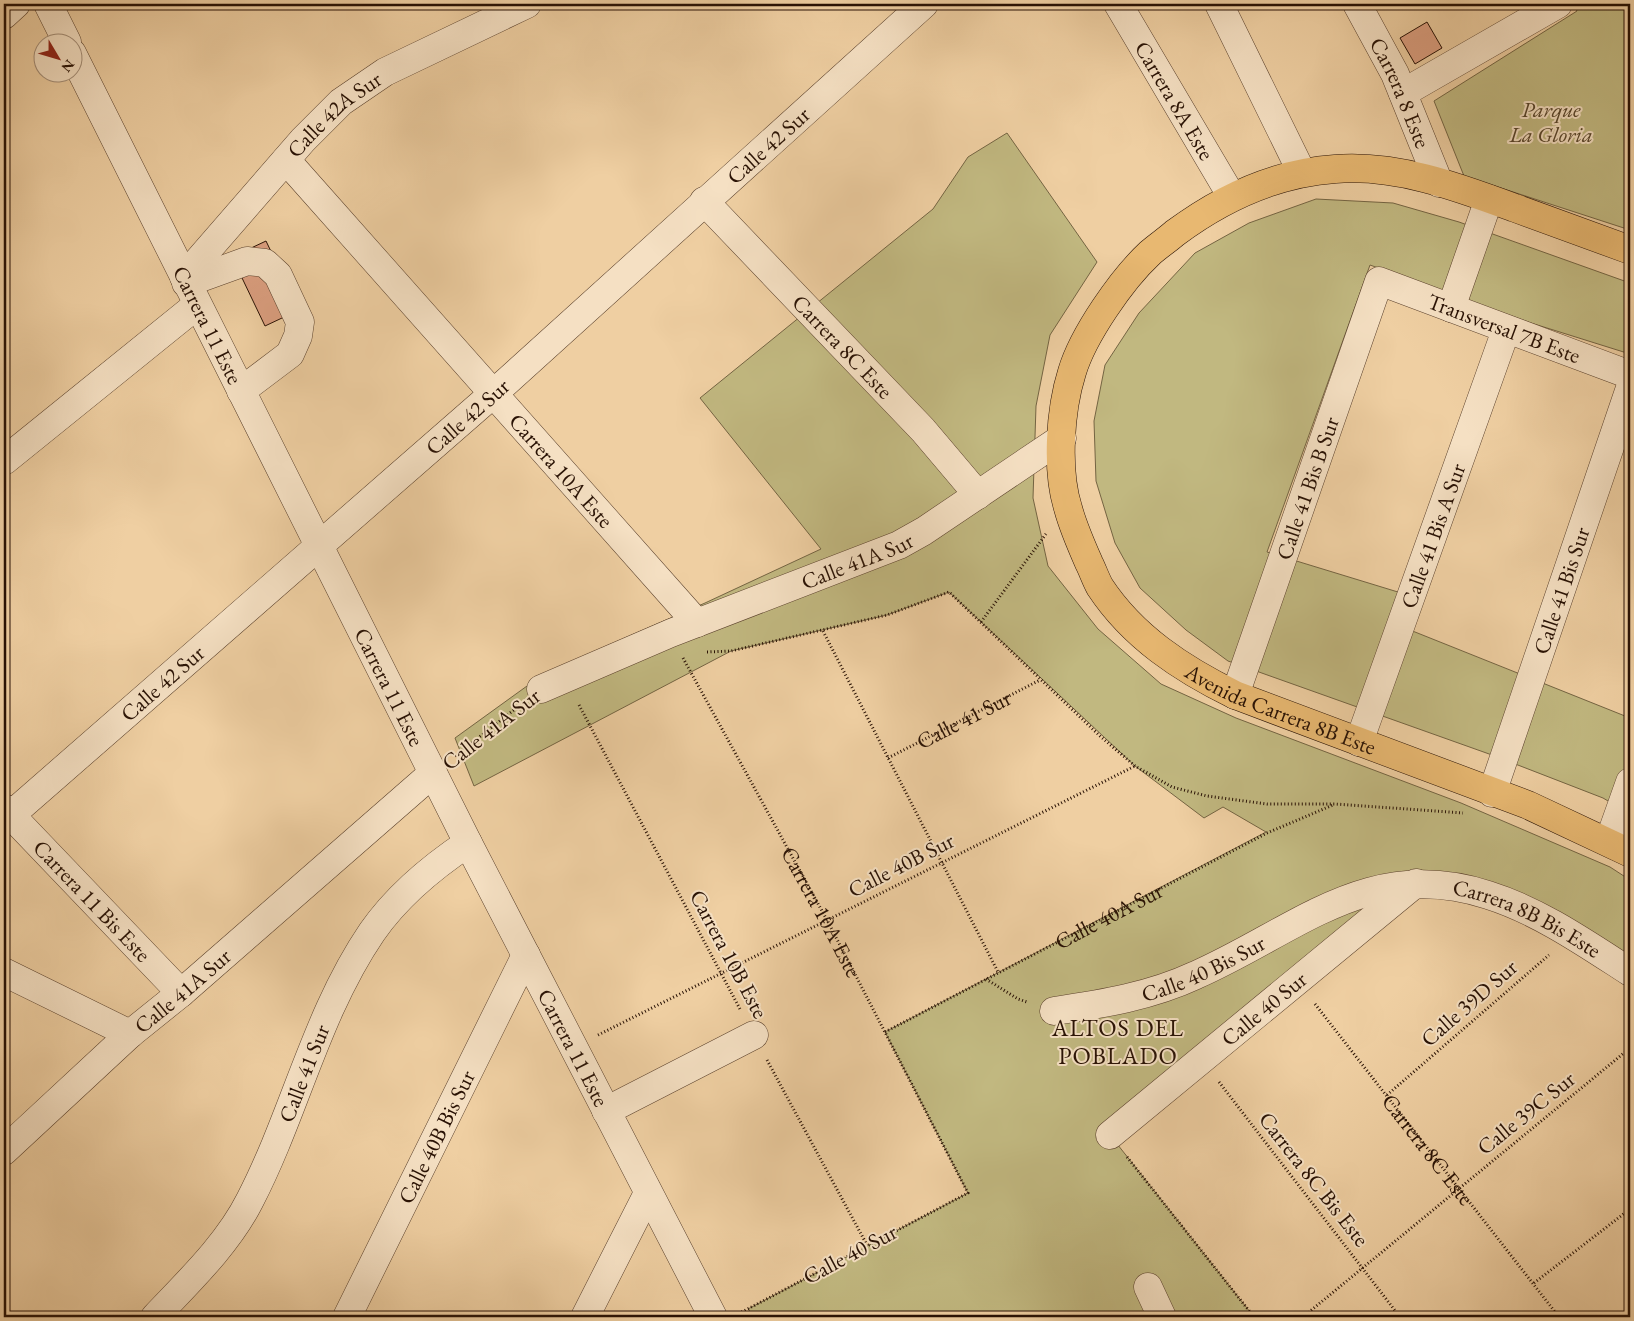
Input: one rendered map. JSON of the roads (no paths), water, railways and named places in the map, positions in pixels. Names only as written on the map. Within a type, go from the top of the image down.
[{"type":"main road","name":"Avenida Carrera 8B Este","points":[[1620,847],[1528,805],[1235,695],[1200,678],[1160,652],[1130,623],[1100,586],[1082,547],[1067,506],[1063,474],[1062,438],[1064,406],[1072,370],[1095,325],[1116,292],[1150,253],[1191,221],[1232,197],[1266,183],[1302,173],[1362,168],[1399,173],[1489,199],[1630,250]]},
{"type":"street","points":[[4,15],[16,4]]},
{"type":"street","points":[[48,4],[63,32]]},
{"type":"street","name":"Calle 42A Sur","points":[[4,461],[189,288],[286,160],[321,120],[363,86],[385,72],[527,4]]},
{"type":"street","name":"Calle 42 Sur","points":[[6,815],[320,547],[494,393],[704,201],[924,4]]},
{"type":"street","name":"Carrera 8A Este","points":[[1118,4],[1232,197]]},
{"type":"street","points":[[1219,4],[1302,173]]},
{"type":"street","name":"Carrera 8 Este","points":[[1357,4],[1386,55],[1439,183]]},
{"type":"street","points":[[1403,93],[1558,4]]},
{"type":"street","name":"Carrera 11 Este","points":[[82,73],[468,843],[713,1317]]},
{"type":"street","name":"Carrera 10A Este","points":[[286,160],[697,623]]},
{"type":"street","points":[[1451,308],[1489,199]]},
{"type":"street","name":"Carrera 8C Este","points":[[704,201],[923,430],[978,495]]},
{"type":"street","points":[[189,288],[247,261],[265,263],[278,275],[300,322],[298,336],[290,354],[241,391]]},
{"type":"street","name":"Transversal 7B Este","points":[[1379,281],[1506,330],[1630,374]]},
{"type":"street","name":"Calle 41 Bis B Sur","points":[[1235,695],[1379,281]]},
{"type":"street","name":"Calle 41 Bis A Sur","points":[[1359,742],[1506,330]]},
{"type":"street","name":"Calle 41 Bis Sur","points":[[1492,793],[1630,388]]},
{"type":"street","name":"Calle 41A Sur","points":[[552,684],[697,623],[899,545],[978,495],[1062,438]]},
{"type":"street","name":"Calle 41A Sur","points":[[4,1151],[130,1034],[181,993],[433,774]]},
{"type":"street","points":[[1620,847],[1630,782]]},
{"type":"street","name":"Carrera 11 Bis Este","points":[[6,815],[181,993]]},
{"type":"street","name":"Calle 41 Sur","points":[[155,1317],[219,1245],[250,1202],[331,1006],[372,932],[409,888],[441,861],[468,843]]},
{"type":"street","name":"Carrera 8B Bis Este","points":[[1418,882],[1454,886],[1487,894],[1513,904],[1572,935],[1630,972]]},
{"type":"street","name":"Calle 40 Sur","points":[[1110,1135],[1418,882]]},
{"type":"street","name":"Calle 40 Bis Sur","points":[[1054,1011],[1104,1004],[1149,993],[1196,975],[1332,903],[1378,889],[1418,882]]},
{"type":"street","name":"Calle 40B Bis Sur","points":[[347,1317],[526,955]]},
{"type":"street","points":[[4,972],[130,1034]]},
{"type":"street","points":[[606,1111],[754,1036]]},
{"type":"street","points":[[585,1317],[648,1193]]},
{"type":"street","points":[[1148,1287],[1162,1317]]},
{"type":"district","name":"ALTOS DEL POBLADO","points":[[1118,1041]]},
{"type":"park label","name":"Parque La Gloria","points":[[1551,122]]}]
